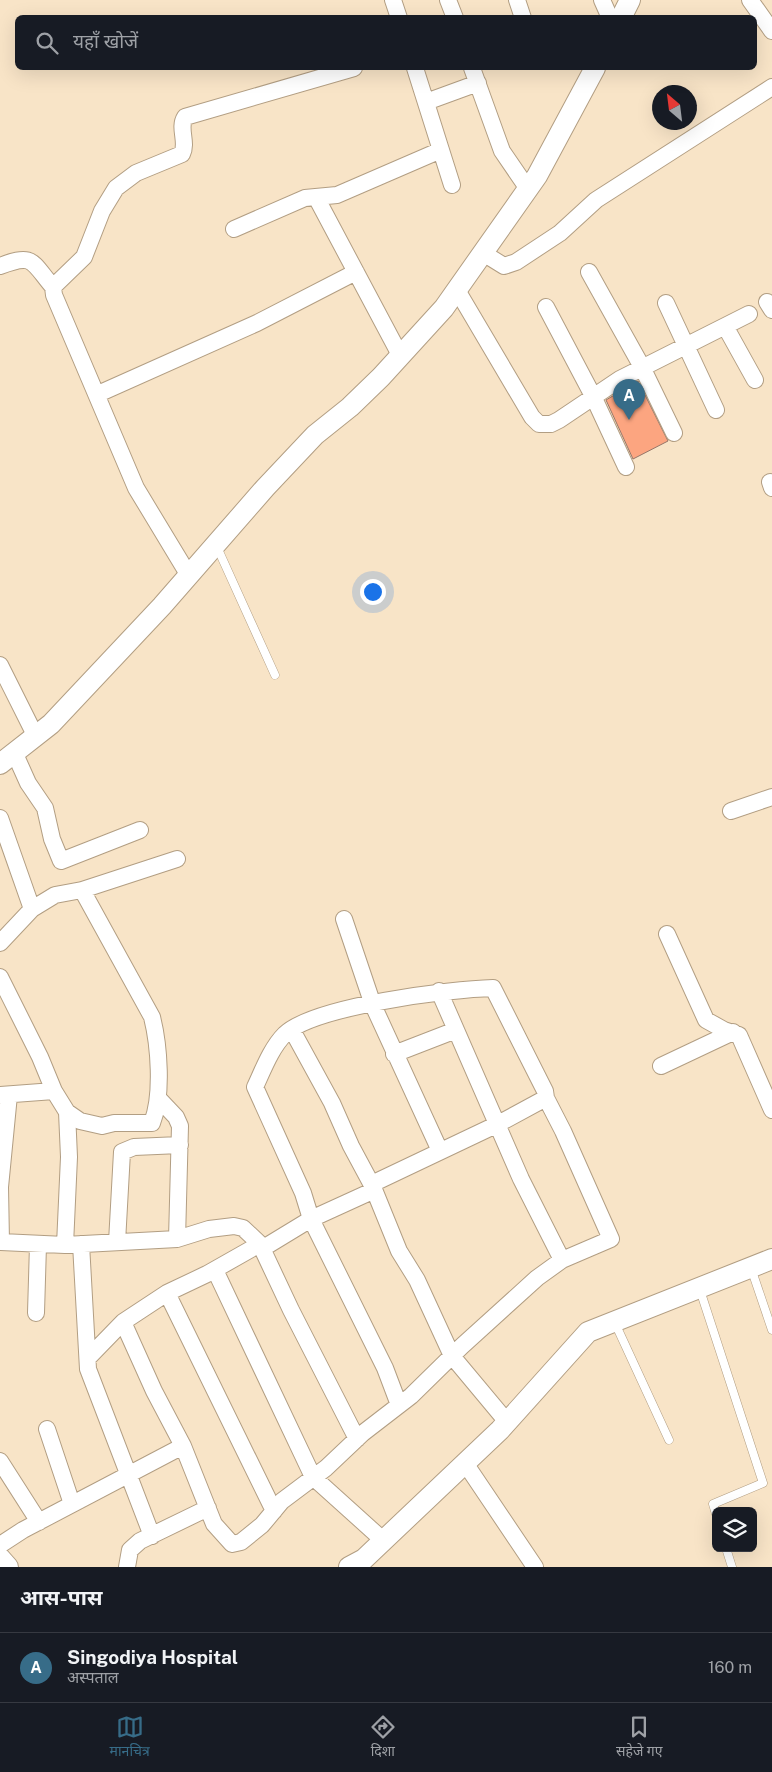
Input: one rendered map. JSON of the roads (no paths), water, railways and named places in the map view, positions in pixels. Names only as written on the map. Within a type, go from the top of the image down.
[{"type":"street","points":[[393,0],[398,15]]},
{"type":"street","points":[[448,0],[454,15]]},
{"type":"street","points":[[517,0],[523,15]]},
{"type":"street","points":[[602,0],[609,15]]},
{"type":"street","points":[[623,15],[630,0]]},
{"type":"street","points":[[750,0],[772,31]]},
{"type":"street","points":[[53,287],[84,257],[102,211],[116,188],[136,173],[182,154],[185,147],[182,125],[185,116],[347,70]]},
{"type":"street","points":[[416,70],[452,185]]},
{"type":"street","points":[[140,830],[61,861],[52,839],[45,808],[28,783],[7,759],[51,724],[162,606],[188,574],[315,435],[350,407],[400,355],[457,290],[528,190],[594,70]]},
{"type":"street","points":[[426,102],[475,75],[502,151],[528,190]]},
{"type":"street","points":[[483,253],[504,266],[516,262],[560,233],[596,200],[772,87]]},
{"type":"street","points":[[234,229],[294,201],[337,195],[441,150]]},
{"type":"street","points":[[316,197],[400,355]]},
{"type":"street","points":[[0,266],[20,258],[28,260],[53,287],[54,294],[98,394],[136,488],[188,574]]},
{"type":"street","points":[[98,394],[257,322],[356,272]]},
{"type":"street","points":[[590,272],[642,368],[674,433]]},
{"type":"street","points":[[457,290],[535,421],[539,424],[551,424],[593,396],[642,368],[749,314]]},
{"type":"street","points":[[666,303],[684,346],[716,410]]},
{"type":"street","points":[[546,307],[593,396],[626,467]]},
{"type":"street","points":[[725,326],[755,380]]},
{"type":"street","points":[[0,665],[36,737]]},
{"type":"street","points":[[730,811],[772,797]]},
{"type":"street","points":[[0,818],[32,909]]},
{"type":"street","points":[[0,943],[32,909],[55,895],[82,890],[177,859]]},
{"type":"street","points":[[0,977],[54,1091],[67,1112],[80,1121],[102,1126],[114,1123],[152,1123],[158,1098],[156,1035],[152,1017],[82,890]]},
{"type":"street","points":[[344,919],[372,1005],[440,1151]]},
{"type":"street","points":[[667,934],[706,1020],[724,1030],[739,1035],[772,1110]]},
{"type":"street","points":[[123,1322],[154,1391],[184,1446],[214,1524],[232,1544],[241,1542],[262,1525],[282,1501],[399,1405],[522,1291],[562,1260],[611,1239],[563,1131],[546,1098],[546,1091],[494,988],[440,991],[332,1013],[309,1020],[286,1034],[272,1053],[255,1088],[303,1193],[311,1219],[385,1368],[399,1405]]},
{"type":"street","points":[[440,991],[521,1179],[562,1260]]},
{"type":"street","points":[[292,1030],[318,1075],[373,1187],[399,1251],[417,1280],[452,1356],[507,1422]]},
{"type":"street","points":[[394,1054],[456,1030]]},
{"type":"street","points":[[661,1066],[733,1032]]},
{"type":"street","points":[[54,1091],[4,1095],[0,1187],[1,1242],[65,1245],[177,1239],[208,1229],[234,1226],[243,1228],[265,1247],[311,1219],[368,1193],[378,1181],[498,1124],[546,1098]]},
{"type":"street","points":[[158,1098],[179,1121],[177,1239]]},
{"type":"street","points":[[65,1245],[69,1157],[67,1112]]},
{"type":"street","points":[[117,1242],[122,1152],[134,1147],[180,1145]]},
{"type":"street","points":[[81,1244],[88,1358],[92,1382],[152,1536]]},
{"type":"street","points":[[88,1358],[123,1322],[167,1293],[215,1270],[260,1244]]},
{"type":"street","points":[[260,1244],[291,1310],[357,1439]]},
{"type":"street","points":[[36,1313],[38,1245]]},
{"type":"street","points":[[356,1565],[384,1541],[507,1422],[588,1332],[772,1259]]},
{"type":"street","points":[[215,1270],[313,1477],[384,1541]]},
{"type":"street","points":[[167,1293],[274,1511]]},
{"type":"street","points":[[47,1429],[72,1504]]},
{"type":"street","points":[[0,1545],[72,1504],[184,1446]]},
{"type":"street","points":[[0,1461],[39,1522]]},
{"type":"street","points":[[465,1463],[535,1567]]},
{"type":"street","points":[[127,1567],[130,1550],[140,1541],[208,1508]]},
{"type":"street","points":[[0,1558],[8,1567]]},
{"type":"lane","points":[[216,543],[275,675]]},
{"type":"lane","points":[[750,1267],[772,1330]]},
{"type":"lane","points":[[699,1288],[763,1483],[713,1504],[714,1507]]},
{"type":"lane","points":[[614,1321],[669,1440]]},
{"type":"lane","points":[[727,1552],[732,1567]]},
{"type":"place","name":"Singodiya Hospital","points":[[629,420]]}]
